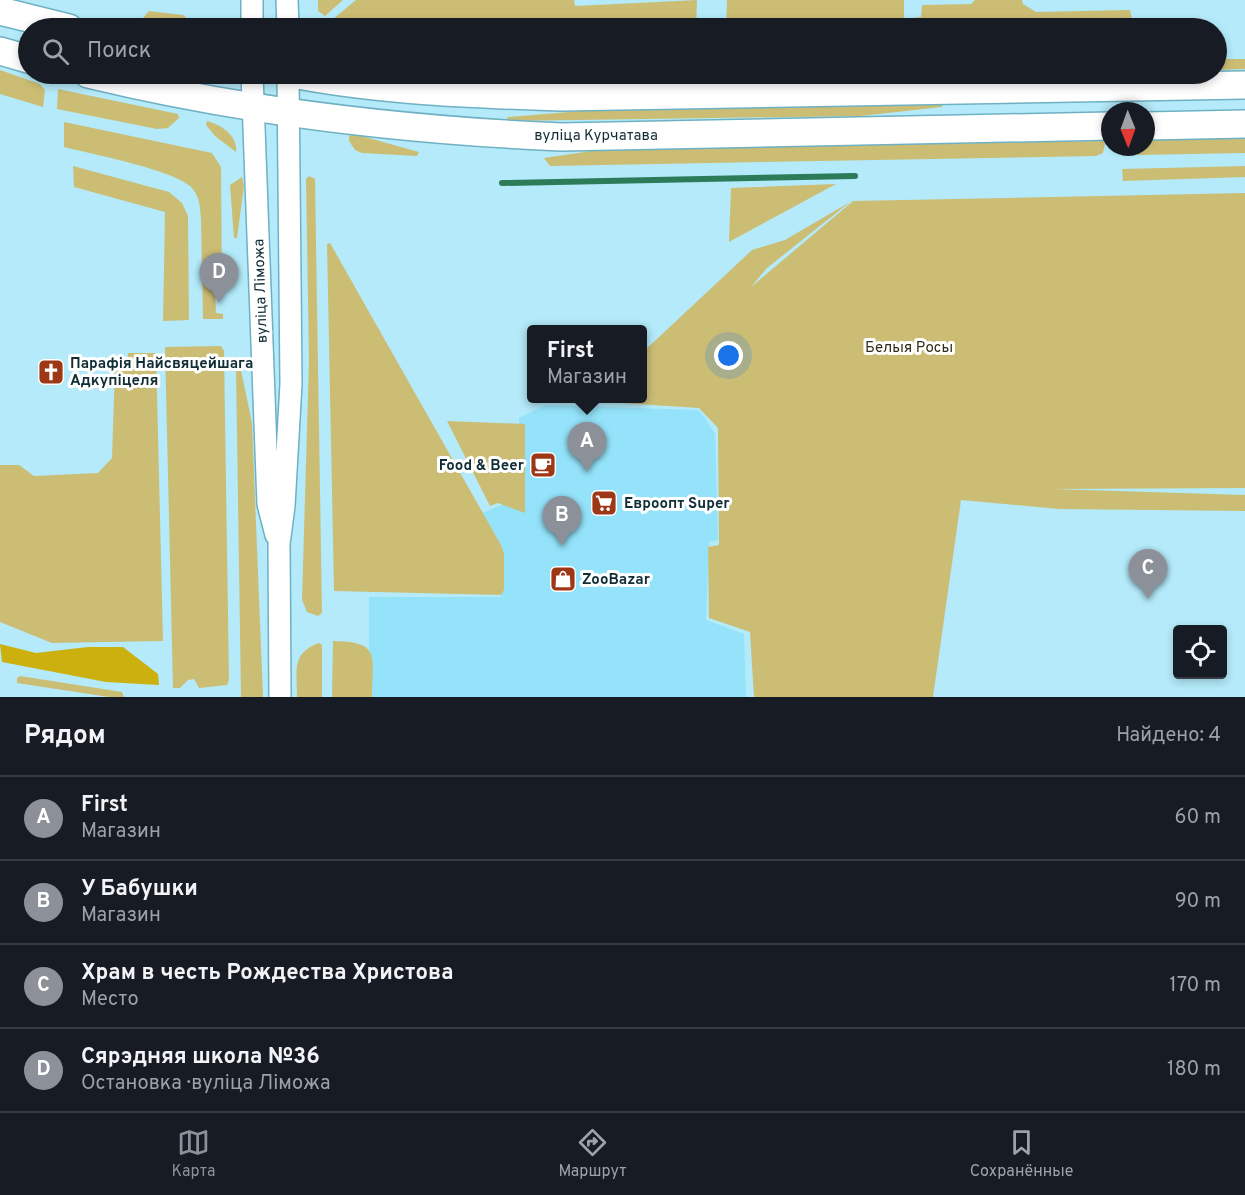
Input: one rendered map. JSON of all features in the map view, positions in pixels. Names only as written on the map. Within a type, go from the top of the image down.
[{"type":"main road","points":[[0,11],[28,18]]},
{"type":"main road","points":[[0,51],[18,56]]},
{"type":"main road","name":"вуліца Курчатава","points":[[137,84],[253,108],[342,122],[475,133],[562,136],[1101,126]]},
{"type":"main road","points":[[355,84],[477,95],[561,98],[1245,85]]},
{"type":"main road","points":[[1152,102],[1153,86]]},
{"type":"main road","points":[[1155,126],[1245,124]]},
{"type":"street","points":[[252,0],[252,18]]},
{"type":"street","points":[[287,0],[288,18]]},
{"type":"street","name":"вуліца Ліможа","points":[[252,84],[268,504],[279,544]]},
{"type":"street","name":"вуліца Ліможа","points":[[280,697],[279,544],[284,506],[291,384],[288,84]]},
{"type":"shaded area","points":[[545,405],[698,410],[705,418],[715,434],[718,540],[709,542],[706,620],[744,634],[746,697],[369,697],[369,597],[501,597],[502,556],[480,514],[518,498],[519,418]]},
{"type":"shaded area","points":[[0,644],[36,653],[88,647],[123,647],[158,674],[159,685],[106,682],[2,662]]},
{"type":"green space","points":[[318,0],[343,0],[325,16],[318,11]]},
{"type":"green space","points":[[356,0],[574,0],[575,6],[697,0],[696,18],[334,18]]},
{"type":"green space","points":[[727,0],[904,0],[904,18],[726,18]]},
{"type":"green space","points":[[975,0],[1022,0],[1023,4],[1036,12],[1130,10],[1132,18],[912,18],[921,17],[922,5],[971,4]]},
{"type":"green space","points":[[149,11],[183,15],[187,18],[143,18]]},
{"type":"green space","points":[[1227,59],[1245,59],[1245,69],[1227,70]]},
{"type":"green space","points":[[0,70],[18,76],[18,84],[40,84],[45,90],[43,107],[0,94]]},
{"type":"green space","points":[[58,89],[178,114],[179,118],[168,128],[157,129],[57,109]]},
{"type":"green space","points":[[942,104],[942,107],[860,116],[508,121],[507,117],[594,110]]},
{"type":"green space","points":[[207,121],[218,125],[232,136],[236,152],[215,136],[206,125]]},
{"type":"green space","points":[[64,122],[212,153],[221,167],[222,289],[215,291],[216,313],[223,314],[223,319],[203,319],[201,215],[195,191],[183,181],[152,169],[64,147]]},
{"type":"green space","points":[[354,134],[419,152],[417,156],[362,153],[355,150],[349,141],[349,136]]},
{"type":"green space","points":[[1245,138],[1245,153],[1155,155],[1155,140]]},
{"type":"green space","points":[[1101,141],[1101,154],[1096,156],[550,166],[544,158],[605,149]]},
{"type":"green space","points":[[73,166],[169,192],[182,203],[188,216],[189,320],[163,321],[165,212],[74,187]]},
{"type":"green space","points":[[1245,166],[1245,177],[1123,181],[1122,169]]},
{"type":"green space","points":[[309,176],[315,179],[322,613],[318,616],[307,612],[302,600],[309,360],[306,179]]},
{"type":"green space","points":[[242,177],[244,186],[237,238],[234,238],[230,185]]},
{"type":"green space","points":[[836,184],[729,242],[731,188]]},
{"type":"green space","name":"Белыя Росы","points":[[1245,193],[1245,488],[1053,489],[1245,495],[1245,511],[1059,509],[961,500],[933,697],[754,697],[750,632],[709,618],[708,547],[719,545],[718,428],[699,408],[621,403],[647,403],[647,348],[752,250],[785,240],[850,202],[767,268],[751,287],[853,201]]},
{"type":"green space","points":[[330,243],[501,545],[504,554],[504,590],[501,595],[334,591],[327,244]]},
{"type":"green space","points":[[221,346],[224,351],[229,680],[227,685],[199,688],[194,679],[188,680],[180,688],[173,688],[165,347]]},
{"type":"green space","points":[[128,353],[156,353],[163,641],[52,643],[0,622],[0,465],[19,465],[34,476],[98,473],[112,458],[115,367],[128,363]]},
{"type":"green space","points":[[236,369],[241,370],[252,423],[263,697],[241,697]]},
{"type":"green space","points":[[447,421],[525,424],[525,513],[498,503],[490,506]]},
{"type":"green space","points":[[333,641],[360,644],[367,648],[373,662],[372,697],[332,697]]},
{"type":"green space","points":[[319,643],[322,645],[322,697],[297,697],[297,671],[300,658],[310,647]]},
{"type":"green space","points":[[20,676],[122,692],[124,697],[109,697],[17,683],[17,678]]},
{"type":"waterway","points":[[502,183],[855,176]]},
{"type":"place","name":"Сярэдняя школа №36","points":[[219,303]]},
{"type":"place","name":"Парафія Найсвяцейшага Адкупіцеля","points":[[51,372]]},
{"type":"place","name":"Food & Beer","points":[[543,465]]},
{"type":"place","name":"First","points":[[587,472]]},
{"type":"place","name":"Евроопт Super","points":[[604,503]]},
{"type":"place","name":"У Бабушки","points":[[562,546]]},
{"type":"place","name":"ZooBazar","points":[[563,579]]},
{"type":"place","name":"Храм в честь Рождества Христова","points":[[1148,599]]}]
